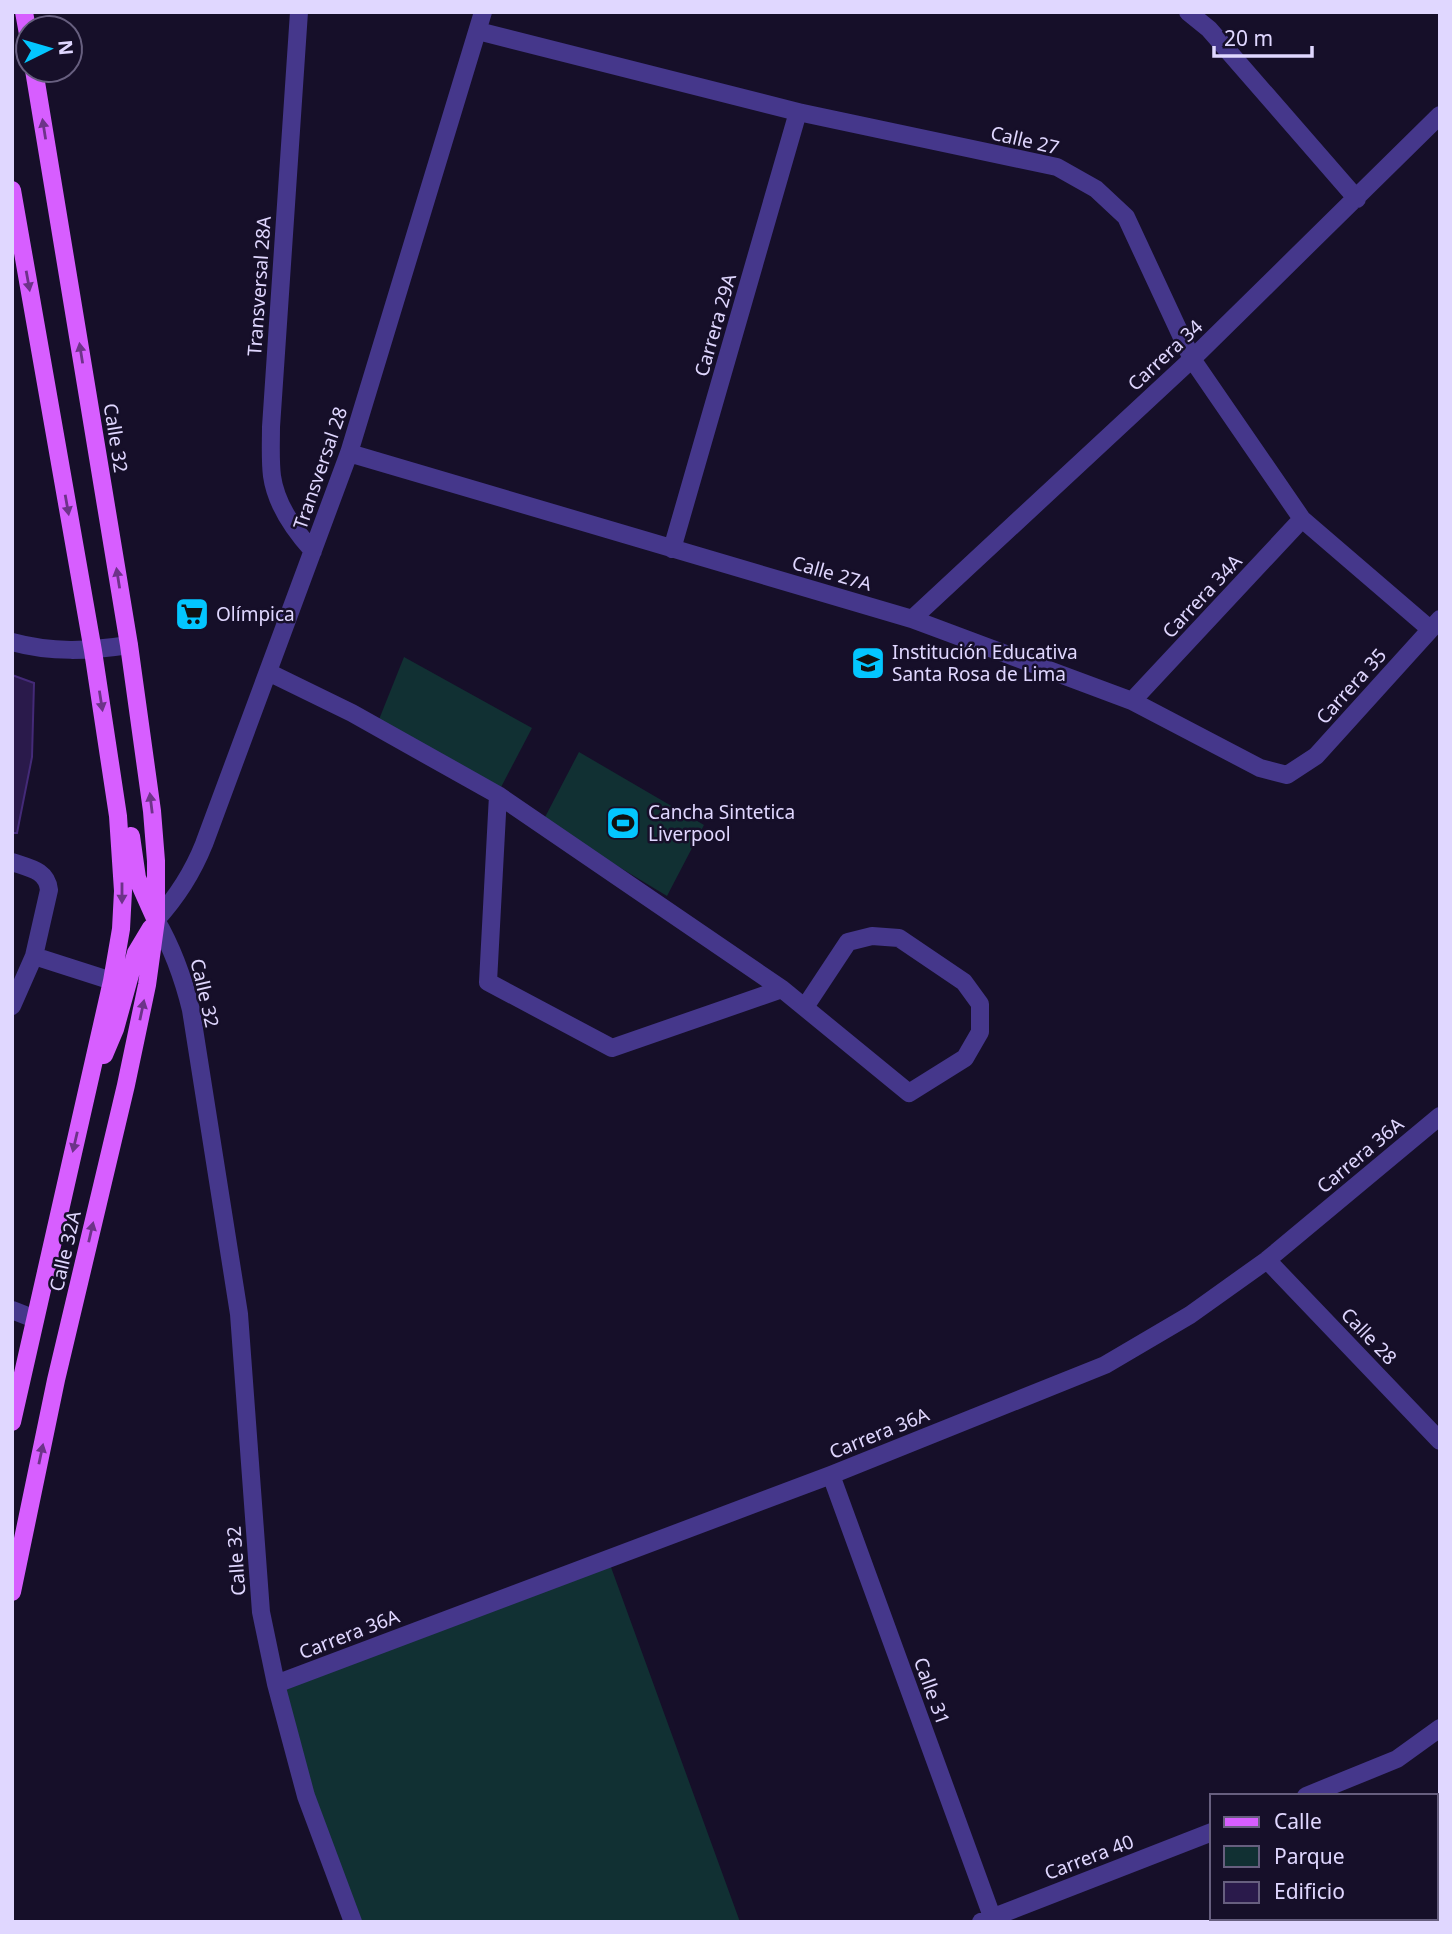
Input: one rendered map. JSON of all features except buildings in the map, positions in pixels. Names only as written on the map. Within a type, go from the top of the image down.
[{"type":"main road","name":"Calle 32","points":[[36,84],[129,645],[152,811],[156,861],[156,920]]},
{"type":"main road","points":[[12,190],[93,651],[108,752],[125,800],[137,878],[156,920],[136,953],[115,1029],[105,1054],[90,1075]]},
{"type":"main road","name":"Calle 32A","points":[[13,1416],[113,981],[121,929],[123,891],[118,816],[108,752]]},
{"type":"main road","name":"Calle 32A","points":[[12,1592],[20,1521],[126,1085],[147,985],[156,920]]},
{"type":"street","name":"Transversal 28A","points":[[299,12],[271,427],[272,477],[283,511],[297,534],[313,551]]},
{"type":"street","name":"Transversal 28","points":[[156,920],[175,899],[192,873],[349,453],[483,12]]},
{"type":"street","points":[[1188,12],[1209,29],[1357,199]]},
{"type":"street","name":"Calle 27","points":[[478,31],[798,112],[1057,167],[1096,189],[1126,217],[1192,359],[1302,519],[1435,624]]},
{"type":"street","name":"Carrera 29A","points":[[672,549],[798,112]]},
{"type":"street","name":"Carrera 34","points":[[912,619],[1192,359],[1440,115]]},
{"type":"street","name":"Calle 27A","points":[[349,453],[912,619],[1132,701],[1260,768],[1287,775]]},
{"type":"street","name":"Carrera 34A","points":[[1132,701],[1302,519]]},
{"type":"street","name":"Carrera 35","points":[[1287,775],[1316,756],[1435,624]]},
{"type":"street","points":[[12,642],[58,652],[93,651],[129,645]]},
{"type":"street","points":[[268,672],[377,727],[498,795],[782,989],[908,1093],[965,1058],[981,1032],[980,1004],[964,982],[899,938],[872,936],[848,942],[805,1007]]},
{"type":"street","points":[[498,795],[488,982],[612,1048],[782,989]]},
{"type":"street","points":[[12,862],[42,873],[48,880],[49,890],[34,956],[12,1006]]},
{"type":"street","name":"Calle 32","points":[[156,920],[172,947],[191,1010],[239,1314],[261,1612],[276,1684],[306,1796],[353,1922]]},
{"type":"street","points":[[34,956],[113,981]]},
{"type":"street","name":"Carrera 36A","points":[[276,1684],[831,1475],[1105,1365],[1190,1314],[1267,1260],[1440,1116]]},
{"type":"street","name":"Calle 28","points":[[1267,1260],[1440,1441]]},
{"type":"street","points":[[12,1310],[34,1319]]},
{"type":"street","name":"Calle 31","points":[[831,1475],[989,1920]]},
{"type":"street","points":[[1311,1794],[1397,1759],[1440,1728]]},
{"type":"street","name":"Carrera 40","points":[[989,1920],[1210,1833]]},
{"type":"green space","points":[[404,657],[532,728],[499,791],[378,722]]},
{"type":"green space","name":"Cancha Sintetica Liverpool","points":[[579,752],[704,825],[667,896],[543,821]]},
{"type":"green space","points":[[608,1559],[740,1922],[357,1922],[276,1684]]},
{"type":"place","name":"Olímpica","points":[[192,614]]},
{"type":"place","name":"Institución Educativa Santa Rosa de Lima","points":[[868,663]]},
{"type":"place","name":"Cancha Sintetica Liverpool","points":[[623,823]]}]
